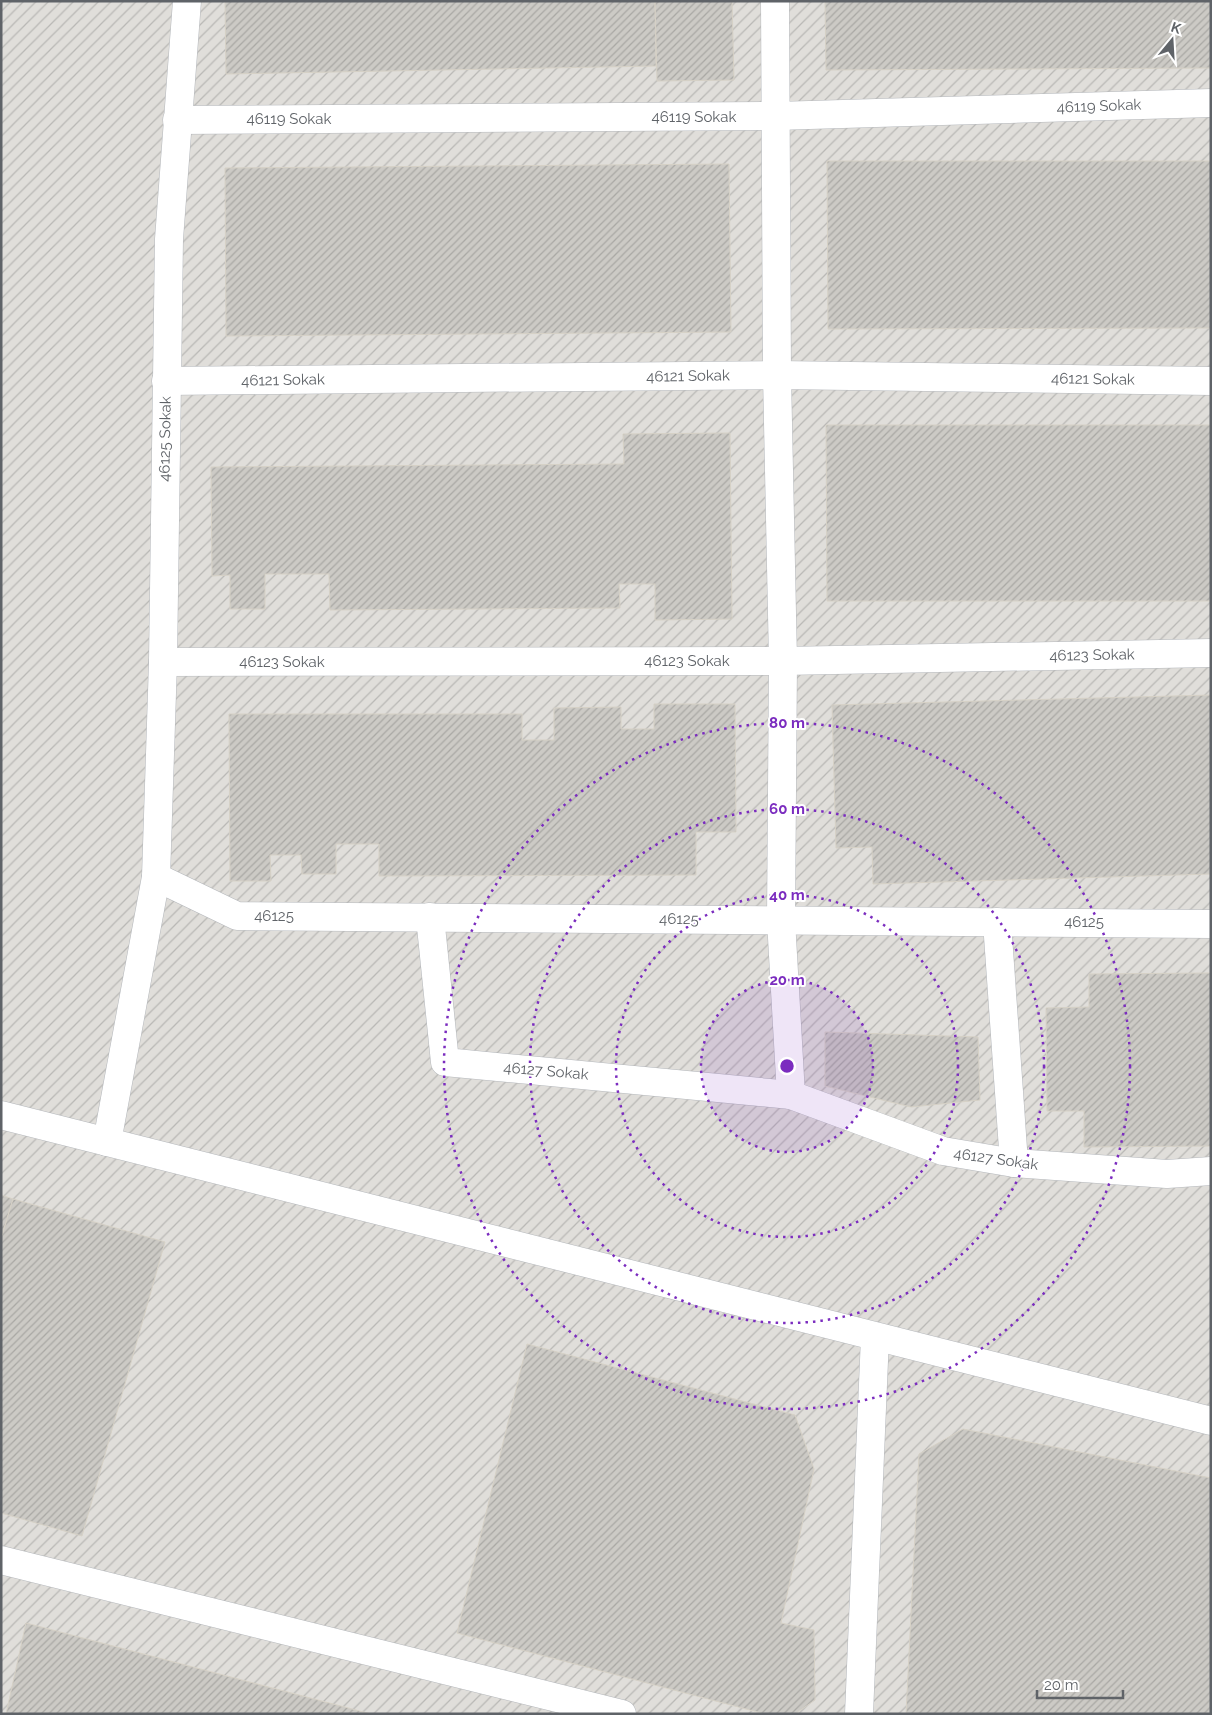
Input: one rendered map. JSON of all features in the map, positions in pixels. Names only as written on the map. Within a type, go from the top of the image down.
[{"type":"street","name":"46125 Sokak","points":[[107,1142],[156,878],[163,662],[169,239],[187,1]]},
{"type":"street","points":[[775,1],[777,375],[783,661],[781,920],[792,1095]]},
{"type":"street","name":"46119 Sokak","points":[[177,120],[776,116],[1211,103]]},
{"type":"street","name":"46121 Sokak","points":[[166,381],[777,375],[1211,381]]},
{"type":"street","name":"46123 Sokak","points":[[163,662],[783,661],[1211,653]]},
{"type":"street","name":"46125","points":[[156,878],[237,916],[1211,924]]},
{"type":"street","name":"46127 Sokak","points":[[430,917],[445,1062],[792,1095],[943,1151],[1014,1163],[1167,1174],[1211,1171]]},
{"type":"street","points":[[997,922],[1014,1163]]},
{"type":"street","points":[[1,1115],[1211,1421]]},
{"type":"street","points":[[859,1714],[875,1337]]},
{"type":"street","points":[[1,1560],[622,1714]]},
{"type":"shaded area","points":[[1,1],[1211,1],[1211,1714],[1,1714]]},
{"type":"building","points":[[225,1],[655,1],[656,66],[226,74]]},
{"type":"building","points":[[655,1],[732,1],[734,80],[657,81]]},
{"type":"building","points":[[825,1],[1211,1],[1211,68],[826,70]]},
{"type":"building","points":[[827,161],[1211,161],[1211,328],[828,329]]},
{"type":"building","points":[[729,164],[731,332],[226,336],[225,168]]},
{"type":"building","points":[[826,425],[1211,425],[1211,601],[827,601]]},
{"type":"building","points":[[730,433],[732,619],[655,620],[655,584],[619,584],[620,608],[330,610],[329,574],[265,574],[265,609],[230,609],[230,575],[212,576],[211,467],[624,464],[623,434]]},
{"type":"building","points":[[1211,695],[1211,874],[873,884],[872,847],[836,848],[832,705]]},
{"type":"building","points":[[654,704],[735,704],[736,832],[696,832],[696,875],[379,876],[379,844],[336,844],[336,874],[302,874],[301,855],[270,855],[271,881],[230,881],[229,714],[522,714],[522,740],[554,740],[554,708],[621,707],[621,729],[654,729]]},
{"type":"building","points":[[1211,973],[1211,1146],[1084,1147],[1084,1111],[1047,1111],[1046,1008],[1089,1007],[1089,974]]},
{"type":"building","points":[[825,1032],[978,1037],[980,1100],[911,1107],[825,1086]]},
{"type":"building","points":[[1,1195],[13,1199],[1,1239]]},
{"type":"building","points":[[13,1199],[165,1242],[82,1536],[1,1513],[1,1239]]},
{"type":"building","points":[[527,1344],[795,1415],[814,1469],[781,1623],[814,1630],[815,1700],[795,1714],[765,1714],[457,1633]]},
{"type":"building","points":[[963,1429],[1211,1478],[1211,1714],[906,1714],[919,1454]]},
{"type":"building","points":[[26,1623],[371,1714],[6,1714]]}]
